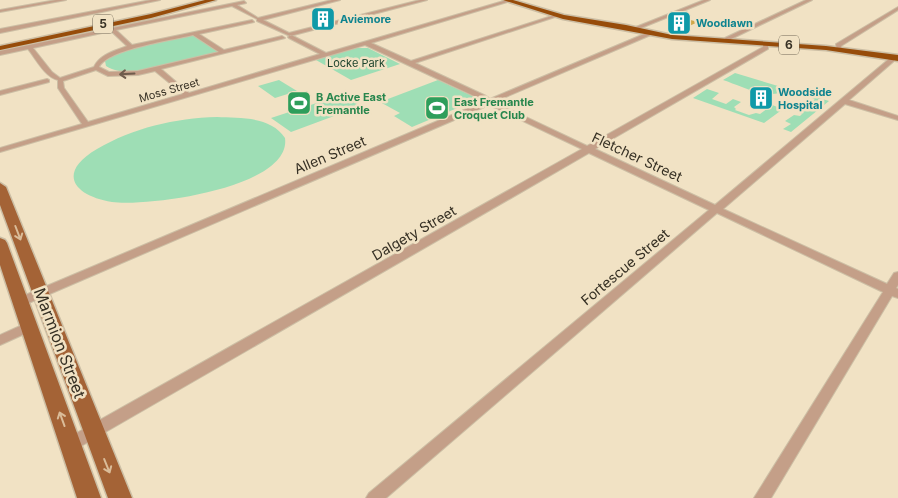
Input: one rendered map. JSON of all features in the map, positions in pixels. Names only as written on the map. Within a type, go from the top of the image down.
[{"type":"highway","name":"5","points":[[0,48],[205,0]]},
{"type":"highway","name":"5","points":[[0,48],[213,0]]},
{"type":"highway","name":"6","points":[[507,0],[556,15],[651,33],[839,50],[895,58]]},
{"type":"highway","name":"6","points":[[616,26],[679,36]]},
{"type":"main road","name":"Marmion Street","points":[[0,187],[120,498]]},
{"type":"main road","name":"Marmion Street","points":[[0,244],[89,498]]},
{"type":"street","points":[[0,11],[64,0]]},
{"type":"street","points":[[0,30],[158,0]]},
{"type":"street","points":[[0,53],[252,0]]},
{"type":"street","points":[[98,70],[98,62],[105,57],[132,46],[142,46],[338,0]]},
{"type":"street","points":[[0,93],[98,70],[125,74],[157,69],[425,0]]},
{"type":"street","name":"Moss Street","points":[[0,148],[322,54],[366,43],[507,0]]},
{"type":"street","points":[[634,28],[708,0]]},
{"type":"street","points":[[730,41],[728,38],[810,0]]},
{"type":"street","points":[[232,5],[255,20],[322,54]]},
{"type":"street","points":[[839,50],[838,45],[898,8]]},
{"type":"street","points":[[411,63],[556,15]]},
{"type":"street","points":[[112,29],[132,46]]},
{"type":"street","name":"Allen Street","points":[[20,302],[651,33]]},
{"type":"street","points":[[194,34],[223,52]]},
{"type":"street","name":"Fletcher Street","points":[[366,43],[894,292]]},
{"type":"street","name":"Dalgety Street","points":[[71,444],[590,150],[766,48],[766,44]]},
{"type":"street","points":[[29,47],[86,123]]},
{"type":"street","name":"Fortescue Street","points":[[374,498],[895,58]]},
{"type":"street","points":[[157,69],[187,94]]},
{"type":"street","points":[[844,101],[898,118]]},
{"type":"street","points":[[762,498],[894,292],[898,276]]},
{"type":"street","points":[[0,340],[29,327]]},
{"type":"green space","points":[[193,34],[218,52],[145,71],[117,71],[106,66],[105,61],[112,56],[135,48]]},
{"type":"green space","name":"Locke Park","points":[[354,48],[368,48],[400,64],[351,80],[316,60]]},
{"type":"green space","points":[[735,73],[788,89],[781,93],[772,94],[756,92],[723,80]]},
{"type":"green space","points":[[279,80],[297,91],[275,98],[258,86]]},
{"type":"green space","points":[[438,80],[479,99],[412,127],[394,116],[400,113],[380,102]]},
{"type":"green space","points":[[707,89],[719,93],[712,99],[726,104],[733,99],[741,102],[734,107],[735,110],[749,115],[760,114],[772,105],[783,109],[764,123],[693,98]]},
{"type":"green space","points":[[792,90],[829,101],[791,132],[783,129],[791,124],[785,121],[794,115],[800,116],[802,114],[798,112],[815,99],[798,94],[794,96],[787,94]]},
{"type":"green space","points":[[341,95],[361,106],[291,132],[271,118]]},
{"type":"green space","points":[[217,117],[244,118],[272,126],[285,138],[281,155],[266,170],[243,182],[214,191],[155,201],[130,203],[99,199],[88,195],[75,182],[74,175],[77,167],[84,158],[125,135],[170,122]]},
{"type":"building","name":"Woodlawn","points":[[683,18],[698,22],[687,27],[671,23]]},
{"type":"place","name":"Aviemore","points":[[323,19]]},
{"type":"place","name":"Woodlawn","points":[[679,23]]},
{"type":"place","name":"Woodside Hospital","points":[[761,98]]},
{"type":"place","name":"B Active East Fremantle","points":[[299,103]]},
{"type":"place","name":"East Fremantle Croquet Club","points":[[437,108]]}]
